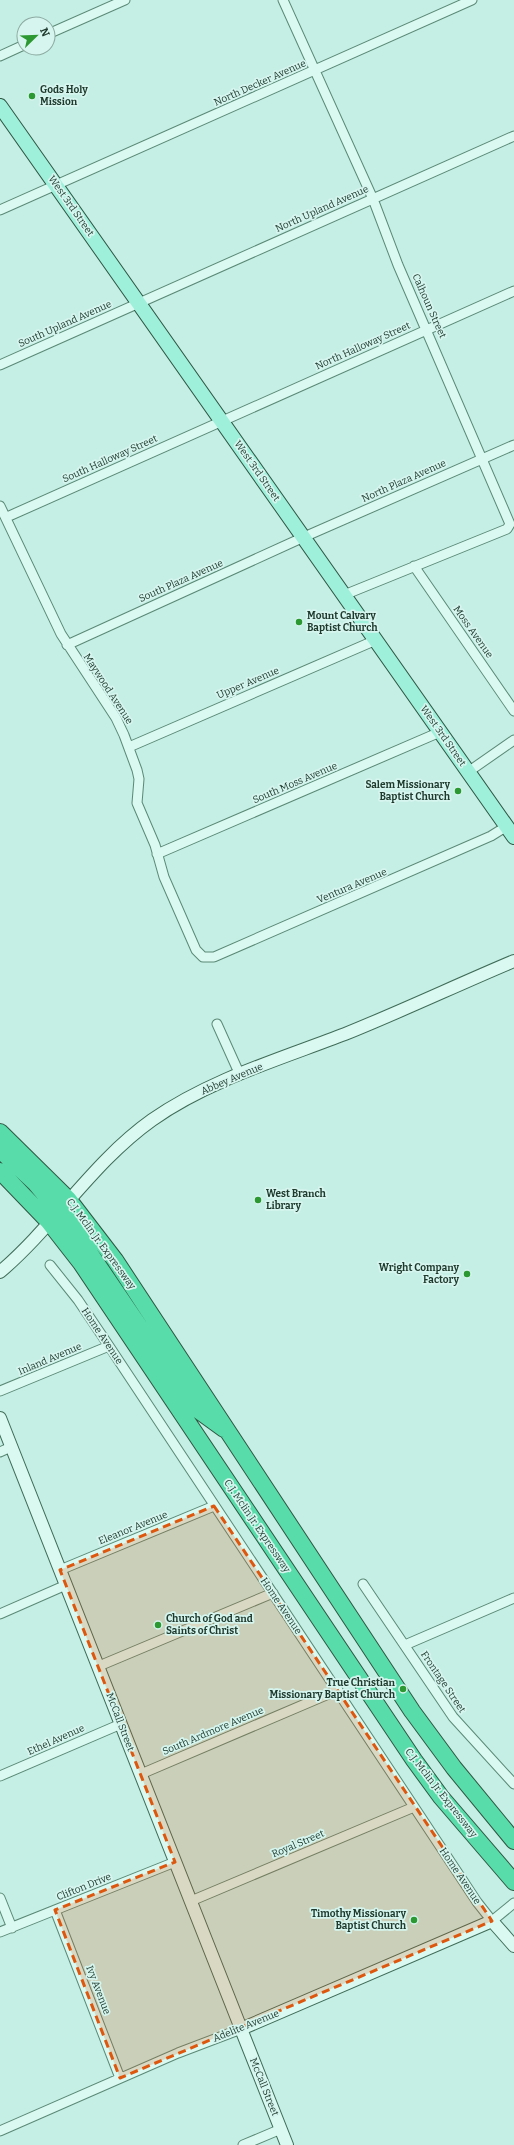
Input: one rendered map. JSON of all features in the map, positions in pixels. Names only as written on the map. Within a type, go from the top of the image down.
[{"type":"highway","name":"C.J. Mclin Jr. Expressway","points":[[0,1132],[59,1212],[81,1263],[414,1760],[442,1797],[514,1882]]},
{"type":"highway","points":[[0,1150],[35,1183],[92,1254],[194,1408],[229,1432],[432,1741],[514,1841]]},
{"type":"highway","name":"C.J. Mclin Jr. Expressway","points":[[0,1171],[59,1212]]},
{"type":"main road","name":"West 3rd Street","points":[[0,106],[510,832]]},
{"type":"street","points":[[56,30],[125,0]]},
{"type":"street","name":"Calhoun Street","points":[[284,0],[372,199],[509,520],[510,526],[507,529],[414,566]]},
{"type":"street","name":"North Decker Avenue","points":[[0,210],[472,0]]},
{"type":"street","points":[[0,56],[16,49]]},
{"type":"street","name":"North Upland Avenue","points":[[139,303],[514,136]]},
{"type":"street","name":"North Halloway Street","points":[[222,421],[514,291]]},
{"type":"street","name":"South Upland Avenue","points":[[0,365],[139,303]]},
{"type":"street","name":"South Halloway Street","points":[[7,517],[222,421]]},
{"type":"street","name":"North Plaza Avenue","points":[[304,537],[514,445]]},
{"type":"street","name":"Maywood Avenue","points":[[0,506],[7,517],[67,645],[116,718],[129,747],[139,779],[137,803],[162,871],[196,950],[203,957]]},
{"type":"street","name":"South Plaza Avenue","points":[[67,645],[304,537]]},
{"type":"street","points":[[344,595],[414,566]]},
{"type":"street","name":"Moss Avenue","points":[[414,566],[514,711]]},
{"type":"street","name":"Upper Avenue","points":[[129,747],[376,640]]},
{"type":"street","name":"South Moss Avenue","points":[[157,854],[440,732]]},
{"type":"street","points":[[468,772],[514,740]]},
{"type":"street","name":"Ventura Avenue","points":[[203,957],[214,957],[491,836],[510,832]]},
{"type":"street","name":"Abbey Avenue","points":[[0,1272],[59,1212],[107,1159],[152,1120],[196,1094],[240,1075],[370,1024],[514,961]]},
{"type":"street","points":[[217,1024],[240,1075]]},
{"type":"street","name":"Home Avenue","points":[[50,1265],[78,1300],[109,1346],[214,1506],[338,1690],[476,1902],[514,1946]]},
{"type":"street","name":"Inland Avenue","points":[[0,1391],[109,1346]]},
{"type":"street","name":"McCall Street","points":[[0,1418],[287,2145]]},
{"type":"street","points":[[0,1452],[11,1447]]},
{"type":"street","name":"Eleanor Avenue","points":[[60,1570],[214,1506]]},
{"type":"street","name":"Frontage Street","points":[[363,1584],[457,1722],[514,1784]]},
{"type":"street","points":[[0,1614],[66,1585]]},
{"type":"street","points":[[99,1666],[273,1593]]},
{"type":"street","points":[[405,1645],[514,1598]]},
{"type":"street","name":"South Ardmore Avenue","points":[[141,1774],[338,1690]]},
{"type":"street","name":"Ethel Avenue","points":[[0,1776],[121,1724]]},
{"type":"street","name":"Royal Street","points":[[191,1901],[414,1807]]},
{"type":"street","name":"Clifton Drive","points":[[0,1932],[175,1862]]},
{"type":"street","points":[[0,1898],[12,1928]]},
{"type":"street","points":[[492,1921],[514,1902]]},
{"type":"street","name":"Ivy Avenue","points":[[55,1910],[120,2078]]},
{"type":"street","name":"Adelite Avenue","points":[[0,2131],[178,2053],[241,2028],[492,1921]]},
{"type":"street","points":[[243,2145],[281,2129]]},
{"type":"highlighted area","points":[[214,1506],[492,1921],[120,2078],[55,1910],[175,1862],[60,1570]]},
{"type":"place","name":"Gods Holy Mission","points":[[32,96]]},
{"type":"place","name":"Mount Calvary Baptist Church","points":[[299,622]]},
{"type":"place","name":"Salem Missionary Baptist Church","points":[[458,791]]},
{"type":"place","name":"West Branch Library","points":[[258,1200]]},
{"type":"place","name":"Wright Company Factory","points":[[467,1274]]},
{"type":"place","name":"Church of God and Saints of Christ","points":[[158,1625]]},
{"type":"place","name":"True Christian Missionary Baptist Church","points":[[403,1689]]},
{"type":"place","name":"Timothy Missionary Baptist Church","points":[[414,1920]]}]
